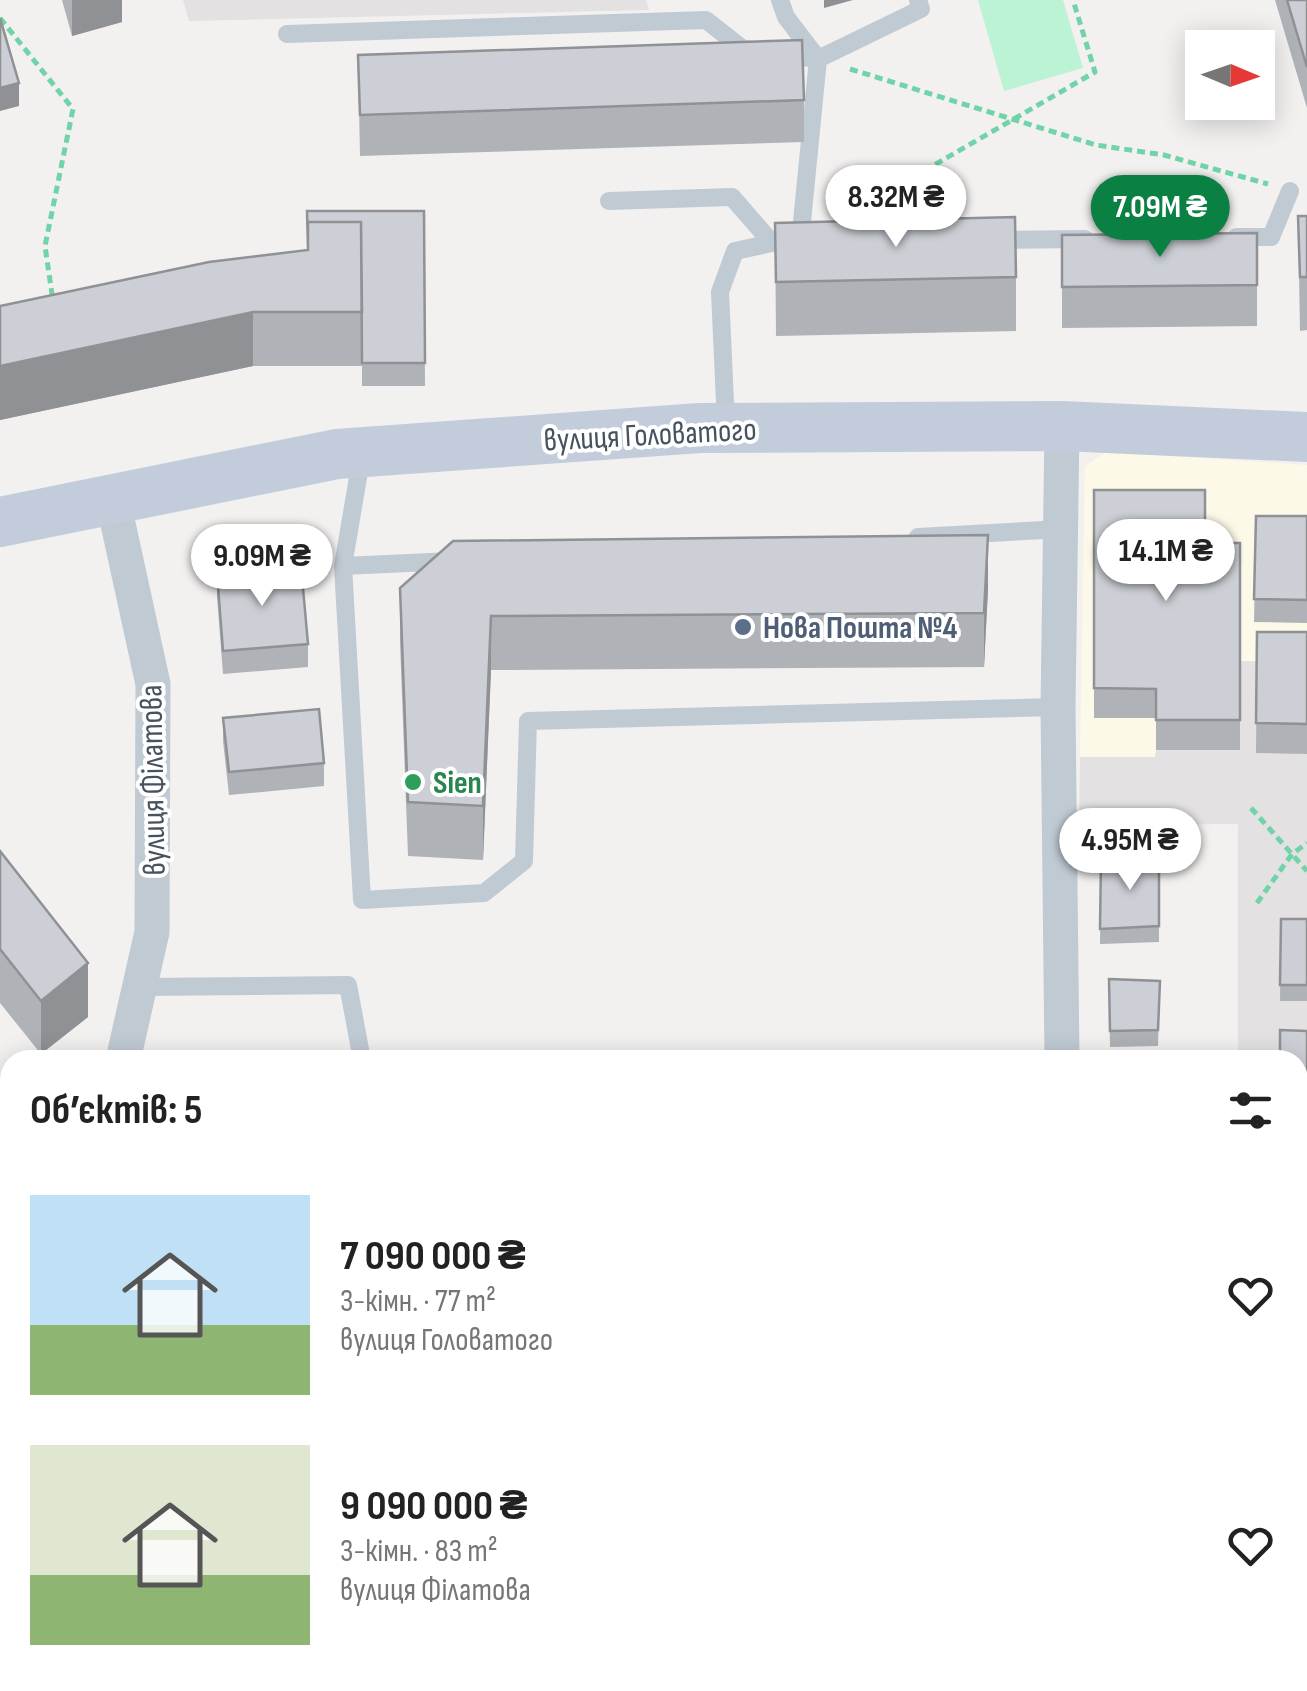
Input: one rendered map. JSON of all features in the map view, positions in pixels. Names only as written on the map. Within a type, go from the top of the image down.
[{"type":"main road","name":"вулиця Головатого","points":[[0,522],[337,454],[726,428],[1062,426],[1307,437]]},
{"type":"street","points":[[1062,426],[1058,707],[1062,1050]]},
{"type":"street","name":"вулиця Філатова","points":[[113,501],[153,684],[152,932],[125,1050]]},
{"type":"lane","points":[[695,0],[706,20],[743,48],[818,59],[921,9],[918,0]]},
{"type":"lane","points":[[780,0],[786,17],[818,59],[800,243]]},
{"type":"lane","points":[[287,34],[706,20]]},
{"type":"lane","points":[[1212,238],[1271,237],[1290,191]]},
{"type":"lane","points":[[608,200],[732,196],[772,243]]},
{"type":"lane","points":[[976,240],[1094,239]]},
{"type":"lane","points":[[726,428],[720,292],[735,251],[772,243],[820,242]]},
{"type":"lane","points":[[362,452],[343,566],[362,900],[484,892],[524,861],[528,721],[1058,707]]},
{"type":"lane","points":[[906,537],[1062,529]]},
{"type":"lane","points":[[343,566],[479,560]]},
{"type":"lane","points":[[140,987],[348,984],[360,1050]]},
{"type":"path","points":[[800,243],[1094,72],[1073,0]]},
{"type":"path","points":[[0,18],[73,109],[45,246],[53,303]]},
{"type":"path","points":[[818,59],[1096,145],[1164,155],[1290,191]]},
{"type":"path","points":[[1252,808],[1307,871]]},
{"type":"path","points":[[1258,903],[1292,854],[1307,842]]},
{"type":"shaded area","points":[[183,0],[646,0],[649,10],[189,21]]},
{"type":"shaded area","points":[[1106,452],[1307,465],[1307,662],[1240,750],[1156,750],[1156,757],[1080,757],[1085,466]]},
{"type":"shaded area","points":[[1240,661],[1307,662],[1307,1050],[1238,1050],[1238,824],[1079,825],[1080,757],[1155,757],[1156,750],[1239,750]]},
{"type":"green space","points":[[978,0],[1063,0],[1083,68],[1004,91]]},
{"type":"building","points":[[1287,0],[1307,0],[1307,67]]},
{"type":"building","points":[[0,18],[19,83],[0,88]]},
{"type":"building","points":[[802,40],[804,100],[360,115],[358,55]]},
{"type":"building","points":[[307,211],[424,211],[425,363],[362,363],[361,222],[308,222],[308,250]]},
{"type":"building","points":[[1298,216],[1307,216],[1307,277],[1300,277]]},
{"type":"building","points":[[1015,217],[1016,277],[776,282],[775,223]]},
{"type":"building","points":[[308,222],[361,222],[362,312],[253,312],[0,366],[0,306],[209,262],[308,250]]},
{"type":"building","points":[[1257,233],[1257,285],[1062,287],[1062,235]]},
{"type":"building","points":[[1094,490],[1205,490],[1205,543],[1240,543],[1240,720],[1156,720],[1156,689],[1094,688]]},
{"type":"building","points":[[1256,516],[1307,516],[1307,600],[1254,599]]},
{"type":"building","points":[[988,535],[984,613],[491,616],[483,806],[408,802],[400,588],[453,541]]},
{"type":"building","points":[[301,566],[308,644],[223,651],[217,573]]},
{"type":"building","points":[[1257,632],[1307,632],[1307,724],[1256,723]]},
{"type":"building","points":[[319,709],[324,763],[229,772],[223,718]]},
{"type":"building","points":[[0,851],[88,963],[41,1001],[0,949]]},
{"type":"building","points":[[1101,859],[1159,859],[1159,926],[1100,929]]},
{"type":"building","points":[[1281,919],[1307,919],[1307,985],[1280,985]]},
{"type":"building","points":[[1109,979],[1160,981],[1158,1030],[1110,1031]]},
{"type":"building","points":[[1280,1030],[1307,1031],[1307,1050],[1280,1050]]},
{"type":"place","name":"Нова Пошта №4","points":[[743,627]]},
{"type":"place","name":"Sien","points":[[413,782]]}]
